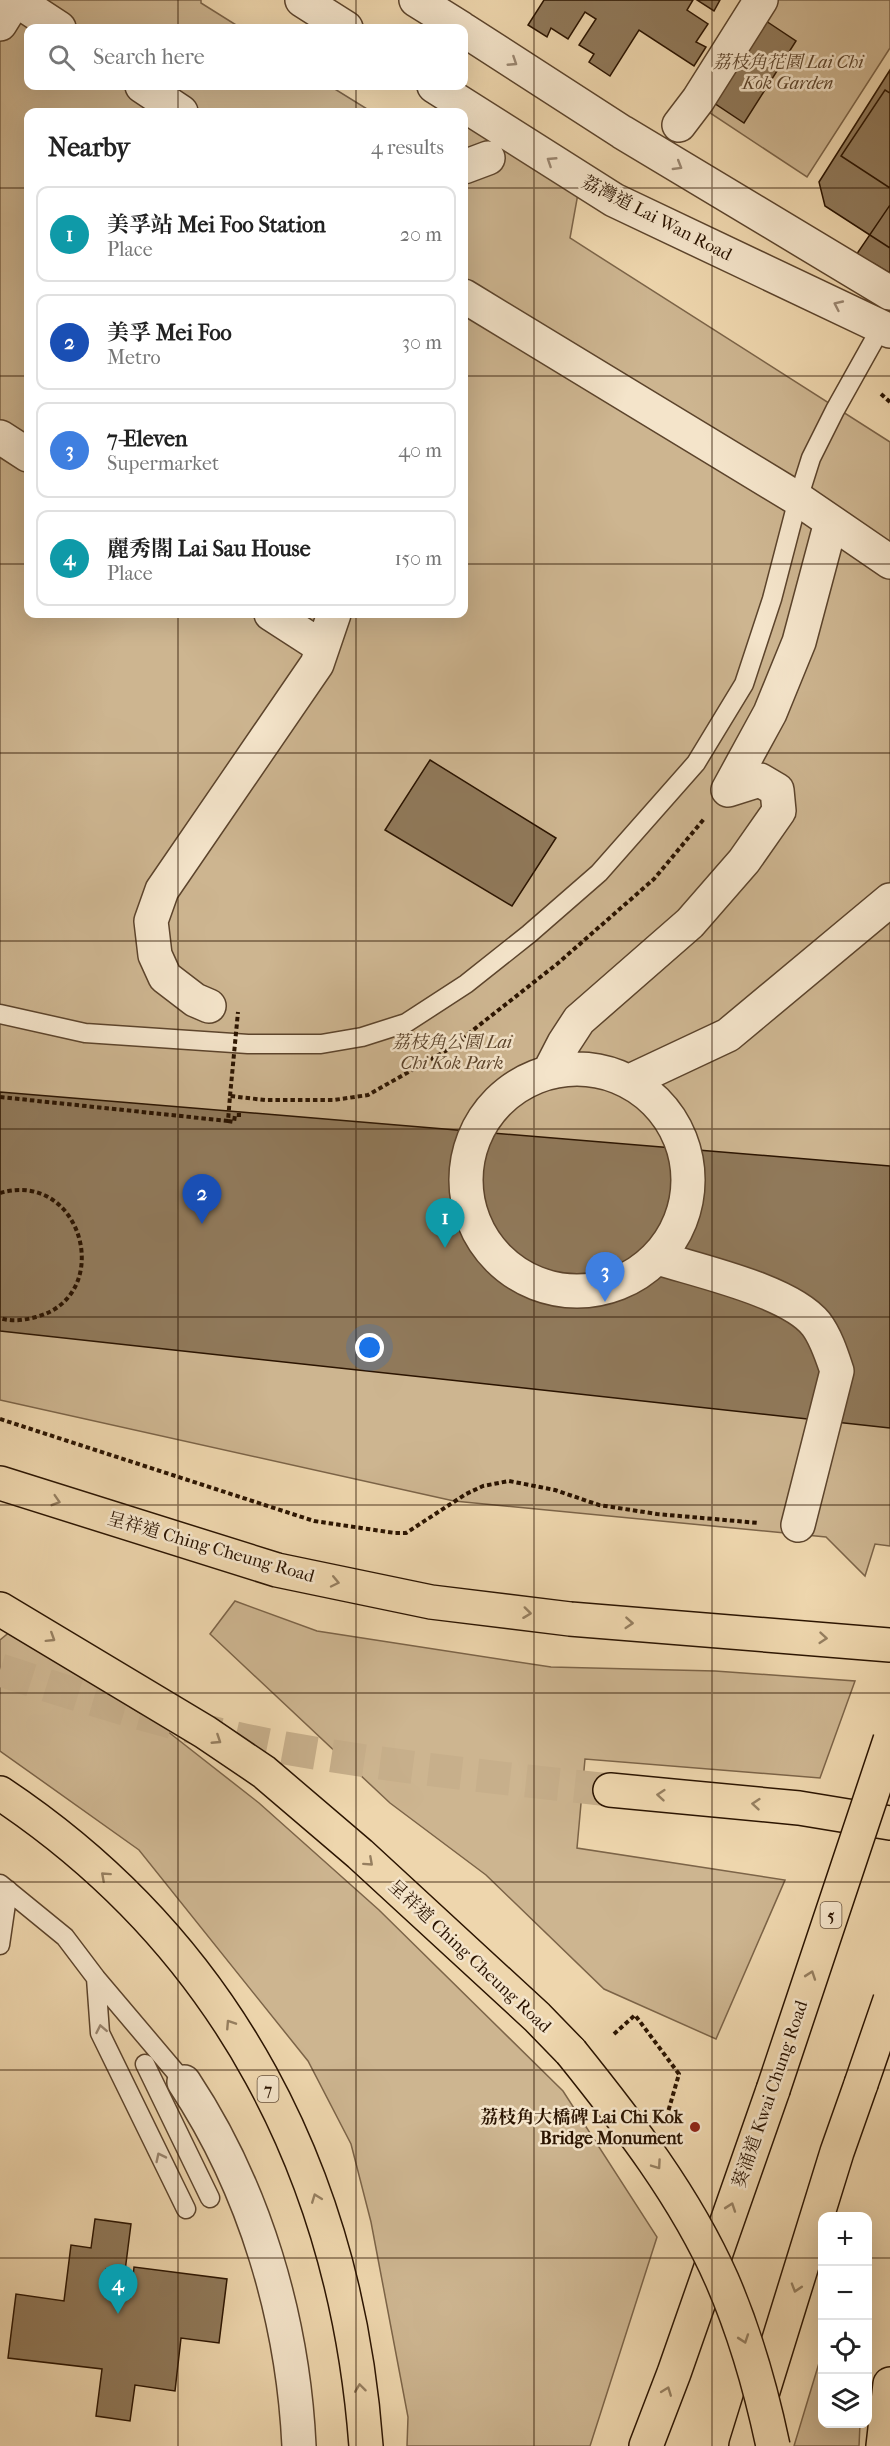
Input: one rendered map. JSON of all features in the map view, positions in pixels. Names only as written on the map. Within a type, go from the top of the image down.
[{"type":"main road","name":"呈祥道 Ching Cheung Road","points":[[0,1483],[277,1570],[431,1602],[570,1619],[890,1645]]},
{"type":"main road","name":"呈祥道 Ching Cheung Road","points":[[0,1609],[205,1732],[264,1772],[360,1854],[537,2017],[571,2052],[666,2178],[705,2245],[721,2278],[745,2341],[765,2406],[773,2446]]},
{"type":"main road","name":"葵涌道 Kwai Chung Road","points":[[646,2446],[674,2373],[773,2090],[890,1740]]},
{"type":"main road","points":[[610,1790],[799,1808],[890,1823]]},
{"type":"main road","name":"7","points":[[0,1793],[68,1843],[110,1880],[164,1934],[214,2000],[259,2070],[295,2143],[320,2209],[341,2277],[355,2345],[366,2446]]},
{"type":"main road","points":[[746,2446],[849,2117],[890,2000]]},
{"type":"main road","points":[[883,2446],[890,2384]]},
{"type":"street","points":[[0,24],[16,0],[53,24]]},
{"type":"street","points":[[302,0],[340,24]]},
{"type":"street","points":[[416,0],[454,24]]},
{"type":"street","points":[[679,124],[698,100],[761,0]]},
{"type":"street","points":[[468,33],[622,132],[890,293]]},
{"type":"street","points":[[148,90],[176,108]]},
{"type":"street","name":"荔灣道 Lai Wan Road","points":[[440,90],[614,200],[886,329]]},
{"type":"street","points":[[468,298],[798,500],[890,562]]},
{"type":"street","points":[[0,437],[24,452]]},
{"type":"street","points":[[549,1072],[579,1020],[690,923],[744,861],[779,811],[777,790],[760,780],[728,790],[770,713],[799,642],[831,522]]},
{"type":"street","points":[[277,618],[322,647]]},
{"type":"street","points":[[224,1009],[195,1000],[165,977],[155,955],[151,921],[162,890],[317,664],[333,618]]},
{"type":"street","points":[[630,1081],[728,1035],[890,900]]},
{"type":"street","points":[[590,1068],[630,1081],[662,1107],[682,1142],[689,1183],[680,1224],[658,1258],[625,1282],[585,1293],[544,1288],[508,1269],[480,1237],[467,1198],[467,1157],[483,1119],[512,1089],[549,1072],[590,1068]]},
{"type":"street","points":[[658,1258],[788,1302],[816,1324],[830,1350],[837,1371],[798,1525]]},
{"type":"street","points":[[184,2082],[208,2118],[247,2198],[283,2318],[298,2416],[299,2446]]},
{"type":"lane","points":[[0,1014],[86,1033],[248,1044],[321,1044],[362,1037],[406,1023],[466,984],[529,934],[599,873],[696,763],[744,684],[772,599],[798,500],[816,449],[886,329]]},
{"type":"lane","points":[[0,1945],[5,1909],[4,1887]]},
{"type":"lane","points":[[4,1887],[65,1937],[96,1978],[184,2082]]},
{"type":"lane","points":[[96,1978],[100,2033],[186,2209]]},
{"type":"lane","points":[[121,2075],[163,2055]]},
{"type":"lane","points":[[145,2064],[210,2198]]},
{"type":"path","points":[[224,1009],[230,1096]]},
{"type":"path","points":[[228,1121],[234,1122],[234,1115],[241,1115]]},
{"type":"path","points":[[0,1193],[9,1190],[30,1190],[49,1197],[65,1210],[77,1227],[82,1246],[82,1267],[75,1287],[62,1303],[46,1315],[26,1320],[0,1318]]},
{"type":"path","points":[[0,1419],[314,1521],[395,1533],[406,1533],[466,1494],[483,1486],[509,1481],[555,1490],[599,1505],[765,1524],[798,1525]]},
{"type":"path","points":[[614,2034],[635,2015],[679,2074],[667,2117]]},
{"type":"green space","name":"荔枝角公園 Lai Chi Kok Park","points":[[0,0],[201,0],[201,3],[235,24],[24,24],[24,90],[336,90],[366,108],[24,108],[24,618],[468,618],[468,123],[479,113],[579,188],[570,238],[890,442],[890,1546],[875,1544],[865,1576],[826,1537],[454,1501],[0,1400]]},
{"type":"green space","name":"荔枝角花園 Lai Chi Kok Garden","points":[[749,0],[890,0],[890,48],[807,177],[686,97]]},
{"type":"green space","points":[[235,1601],[317,1631],[551,1667],[715,1671],[855,1681],[820,1778],[585,1759],[577,1848],[785,1880],[716,2039],[604,1989],[486,1875],[390,1803],[210,1634]]},
{"type":"green space","points":[[11,1631],[162,1727],[259,1803],[379,1910],[563,2091],[657,2237],[590,2446],[407,2446],[408,2417],[371,2222],[351,2144],[308,2061],[139,1850],[0,1751],[0,1640]]},
{"type":"green space","points":[[818,2366],[818,2428],[860,2428],[859,2446],[794,2446]]},
{"type":"building","points":[[544,0],[693,0],[687,10],[708,24],[696,42],[706,47],[694,66],[639,30],[610,76],[589,62],[594,54],[579,45],[596,19],[585,12],[568,39],[551,28],[547,37],[528,25]]},
{"type":"building","points":[[697,0],[720,0],[714,11]]},
{"type":"building","points":[[763,19],[796,41],[744,123],[711,101]]},
{"type":"building","points":[[890,70],[890,248],[825,206],[819,182]]},
{"type":"building","points":[[885,90],[890,93],[890,188],[841,156]]},
{"type":"building","points":[[890,205],[890,273],[873,263],[865,274],[850,264]]},
{"type":"building","points":[[430,760],[556,838],[512,906],[385,830]]},
{"type":"building","points":[[0,1092],[890,1166],[890,1428],[0,1331]]},
{"type":"building","points":[[95,2219],[131,2224],[125,2271],[106,2269],[104,2292],[131,2296],[134,2267],[227,2279],[219,2343],[181,2338],[175,2391],[135,2385],[130,2421],[96,2416],[102,2369],[8,2358],[16,2294],[64,2301],[71,2245],[91,2248]]},
{"type":"tunnel","points":[[0,1670],[141,1714],[249,1741],[325,1755],[406,1766],[610,1790]]},
{"type":"place","name":"美孚 Mei Foo","points":[[202,1224]]},
{"type":"place","name":"美孚站 Mei Foo Station","points":[[445,1248]]},
{"type":"place","name":"7-Eleven","points":[[605,1302]]},
{"type":"place","name":"荔枝角大橋碑 Lai Chi Kok Bridge Monument","points":[[695,2127]]},
{"type":"place","name":"麗秀閣 Lai Sau House","points":[[118,2314]]}]
